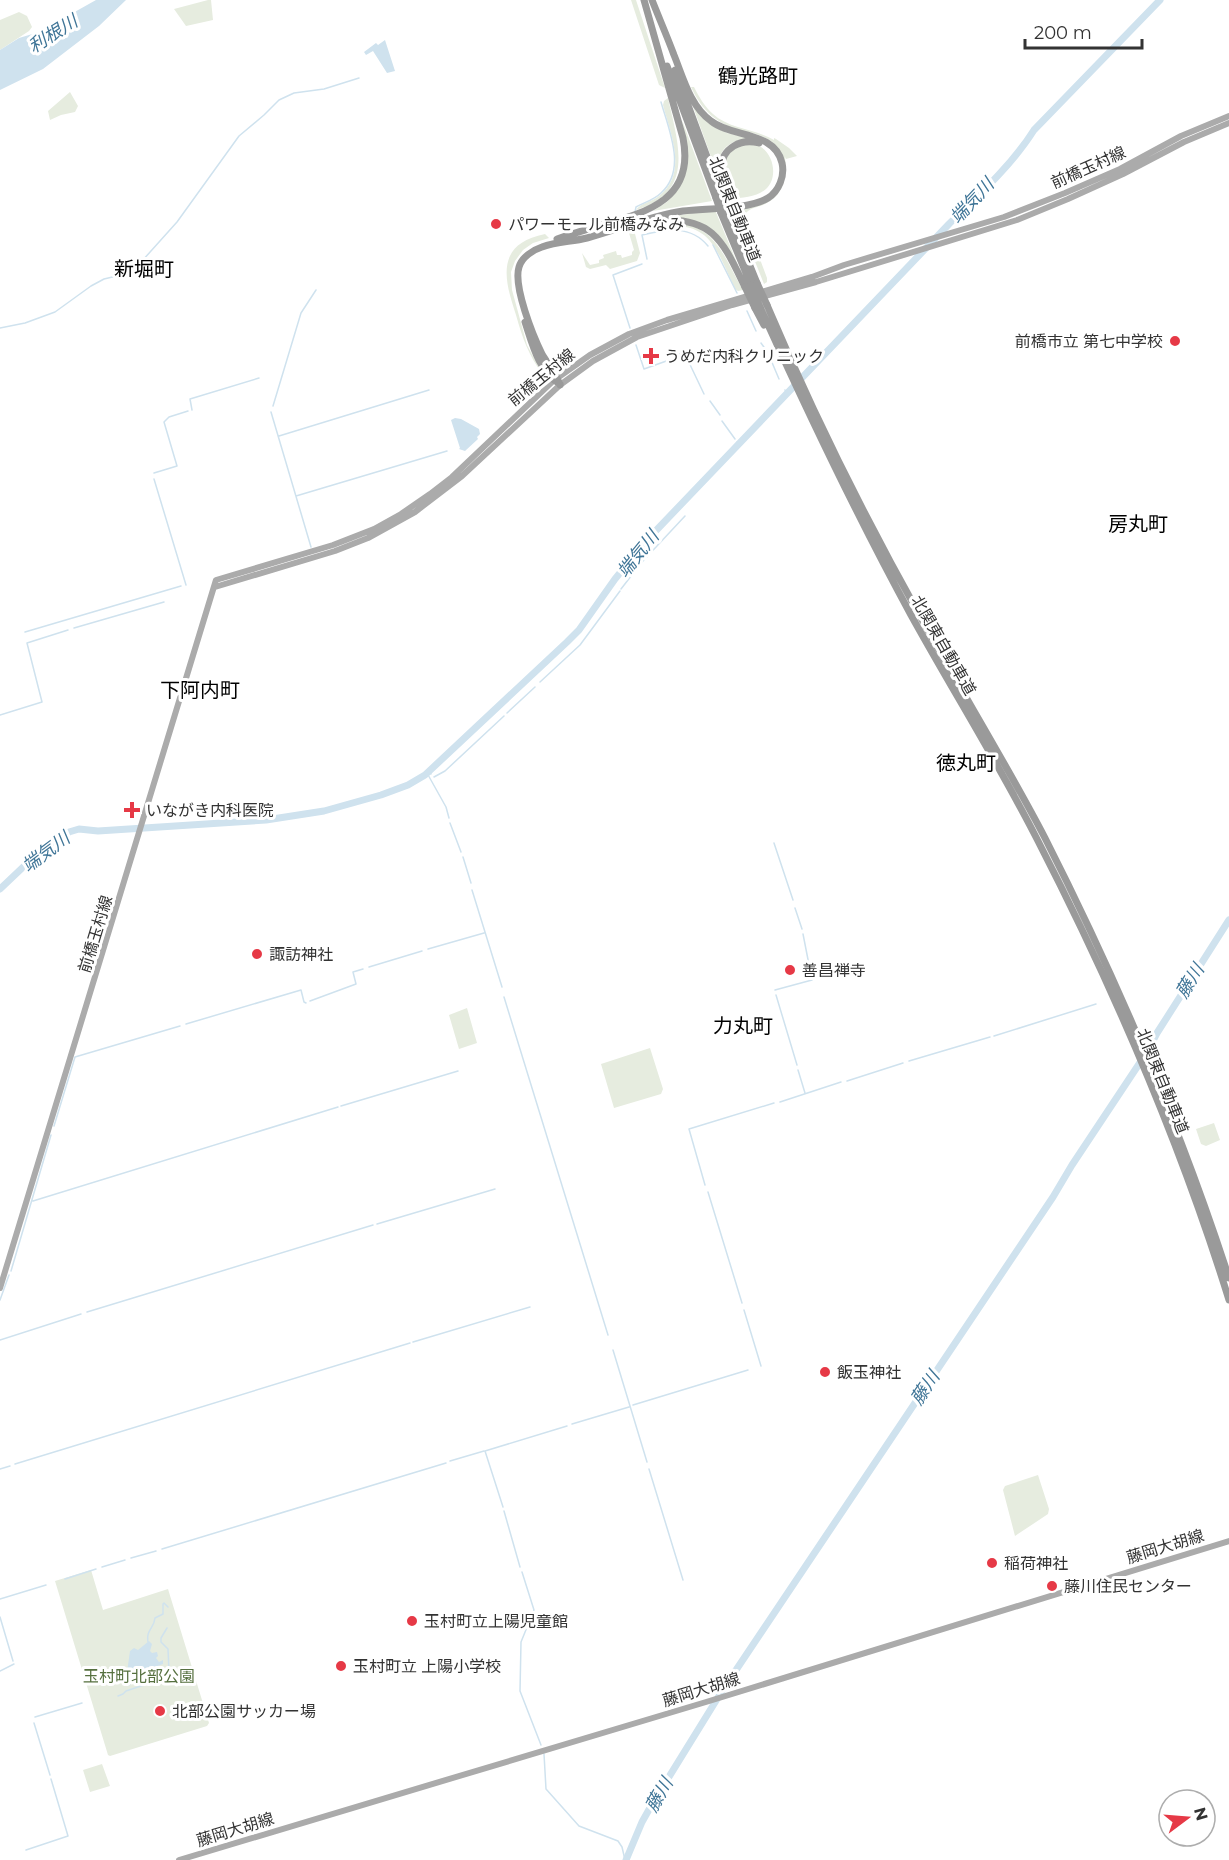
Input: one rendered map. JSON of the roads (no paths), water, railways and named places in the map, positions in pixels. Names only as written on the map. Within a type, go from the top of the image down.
[{"type":"highway","points":[[557,381],[542,364],[531,341],[515,290],[513,278],[519,259],[533,247],[585,229],[643,213],[660,204],[670,195],[681,178],[685,163],[681,96],[644,0]]},
{"type":"highway","points":[[557,381],[536,340],[519,289],[517,278],[521,261],[543,246],[583,239],[647,219],[680,212],[757,203],[772,195],[780,185],[783,174],[782,163],[776,149],[762,140],[726,130],[713,123],[681,96],[651,0]]},
{"type":"highway","name":"北関東自動車道","points":[[681,96],[727,212],[751,285],[792,376],[805,396],[861,522],[1037,838],[1140,1049],[1186,1157],[1229,1278]]},
{"type":"highway","points":[[624,219],[685,207],[743,202],[763,196],[771,190],[779,176],[776,158],[770,149],[760,143],[748,141],[736,145],[728,152],[724,156],[721,168],[721,197]]},
{"type":"highway","points":[[630,225],[676,219],[703,227],[714,235],[751,285],[792,376]]},
{"type":"highway","name":"北関東自動車道","points":[[792,376],[805,396]]},
{"type":"highway","name":"北関東自動車道","points":[[1148,1069],[1229,1300]]},
{"type":"main road","name":"前橋玉村線","points":[[557,381],[637,337],[732,305],[906,254],[1065,193],[1120,169],[1181,136],[1229,116]]},
{"type":"main road","name":"前橋玉村線","points":[[0,1288],[216,584],[334,551],[368,538],[409,516],[456,481],[557,381],[599,350],[645,327],[917,244],[1017,220],[1123,174],[1184,142],[1229,123]]},
{"type":"main road","name":"藤岡大胡線","points":[[179,1860],[706,1702],[1229,1541]]},
{"type":"water","name":"利根川","points":[[96,0],[126,0],[99,26],[43,69],[0,90],[0,50],[19,38],[39,32]]},
{"type":"water","points":[[385,40],[395,71],[387,73],[373,51],[366,55],[364,52],[376,43],[378,45]]},
{"type":"water","points":[[455,418],[479,429],[478,439],[465,451],[459,449],[451,420]]},
{"type":"water","points":[[149,1641],[152,1644],[150,1651],[157,1652],[156,1658],[159,1662],[163,1660],[163,1664],[144,1671],[144,1676],[135,1678],[128,1686],[130,1651],[134,1648],[138,1650]]},
{"type":"waterway","name":"端気川","points":[[0,889],[39,852],[69,832],[79,829],[98,831],[266,820],[324,811],[381,795],[408,785],[425,775],[579,630],[615,579],[647,540],[994,179],[1016,155],[1034,130],[1160,0]]},
{"type":"waterway","points":[[0,328],[25,323],[55,312],[91,286],[104,279],[125,274],[142,261],[177,222],[239,136],[279,100],[294,93],[324,89],[359,78]]},
{"type":"waterway","points":[[635,212],[636,207],[661,193],[669,184],[673,173],[674,149],[661,102]]},
{"type":"waterway","points":[[647,259],[642,235],[651,233],[678,230],[694,235],[708,246]]},
{"type":"waterway","points":[[713,245],[737,293]]},
{"type":"waterway","points":[[630,328],[613,275],[642,264]]},
{"type":"waterway","points":[[273,406],[301,313],[316,290]]},
{"type":"waterway","points":[[747,311],[756,331]]},
{"type":"waterway","points":[[761,343],[779,379]]},
{"type":"waterway","points":[[636,345],[644,369],[680,354]]},
{"type":"waterway","points":[[684,352],[704,394]]},
{"type":"waterway","points":[[192,410],[190,399],[259,378]]},
{"type":"waterway","points":[[279,436],[429,390]]},
{"type":"waterway","name":"端気川","points":[[785,390],[787,394]]},
{"type":"waterway","points":[[710,401],[720,415]]},
{"type":"waterway","points":[[154,473],[177,466],[164,422],[169,417],[188,411]]},
{"type":"waterway","points":[[271,412],[311,547]]},
{"type":"waterway","points":[[722,421],[735,439]]},
{"type":"waterway","points":[[296,496],[447,451]]},
{"type":"waterway","points":[[154,479],[186,585]]},
{"type":"waterway","points":[[621,589],[642,562],[685,516]]},
{"type":"waterway","points":[[25,632],[181,586]]},
{"type":"waterway","points":[[540,682],[580,645],[620,591]]},
{"type":"waterway","points":[[74,628],[164,602]]},
{"type":"waterway","points":[[0,715],[42,702],[27,643],[68,630]]},
{"type":"waterway","points":[[507,713],[535,687]]},
{"type":"waterway","points":[[434,777],[445,771],[504,716]]},
{"type":"waterway","points":[[427,773],[446,807],[449,818]]},
{"type":"waterway","points":[[450,823],[461,852]]},
{"type":"waterway","points":[[774,843],[793,900]]},
{"type":"waterway","points":[[463,857],[471,883]]},
{"type":"waterway","points":[[472,890],[502,987]]},
{"type":"waterway","points":[[795,908],[802,929]]},
{"type":"waterway","name":"藤川","points":[[626,1860],[651,1806],[722,1691],[1053,1197],[1229,920]]},
{"type":"waterway","points":[[428,949],[484,933]]},
{"type":"waterway","points":[[775,990],[812,980],[803,934]]},
{"type":"waterway","points":[[369,967],[422,951]]},
{"type":"waterway","points":[[310,1001],[356,984],[353,972],[363,969]]},
{"type":"waterway","points":[[186,1024],[301,990],[306,1003]]},
{"type":"waterway","points":[[776,995],[797,1065]]},
{"type":"waterway","points":[[504,997],[608,1335]]},
{"type":"waterway","points":[[994,1036],[1096,1004]]},
{"type":"waterway","points":[[54,1126],[75,1057],[180,1026]]},
{"type":"waterway","points":[[909,1061],[990,1037]]},
{"type":"waterway","points":[[847,1081],[903,1063]]},
{"type":"waterway","points":[[798,1070],[805,1093]]},
{"type":"waterway","points":[[341,1106],[458,1071]]},
{"type":"waterway","points":[[780,1102],[841,1082]]},
{"type":"waterway","points":[[705,1185],[689,1129],[774,1103]]},
{"type":"waterway","points":[[33,1201],[338,1107]]},
{"type":"waterway","points":[[11,1271],[51,1135]]},
{"type":"waterway","points":[[377,1224],[495,1189]]},
{"type":"waterway","points":[[708,1192],[742,1303]]},
{"type":"waterway","points":[[87,1312],[373,1225]]},
{"type":"waterway","points":[[0,1300],[9,1275]]},
{"type":"waterway","points":[[413,1342],[530,1307]]},
{"type":"waterway","points":[[744,1310],[761,1366]]},
{"type":"waterway","points":[[0,1340],[81,1314]]},
{"type":"waterway","points":[[15,1464],[410,1343]]},
{"type":"waterway","points":[[613,1350],[647,1462]]},
{"type":"waterway","points":[[633,1405],[748,1370]]},
{"type":"waterway","points":[[572,1424],[629,1407]]},
{"type":"waterway","points":[[503,1507],[485,1451],[567,1426]]},
{"type":"waterway","points":[[450,1461],[484,1451]]},
{"type":"waterway","points":[[162,1549],[446,1463]]},
{"type":"waterway","points":[[0,1469],[10,1466]]},
{"type":"waterway","points":[[649,1469],[683,1580]]},
{"type":"waterway","points":[[504,1511],[520,1567]]},
{"type":"waterway","points":[[131,1558],[156,1551]]},
{"type":"waterway","points":[[102,1567],[125,1560]]},
{"type":"waterway","points":[[65,1579],[96,1569]]},
{"type":"waterway","points":[[522,1572],[534,1610],[521,1642],[520,1691],[541,1745]]},
{"type":"waterway","points":[[0,1599],[46,1585]]},
{"type":"waterway","points":[[148,1642],[148,1634],[155,1618],[163,1614],[163,1604],[168,1607]]},
{"type":"waterway","points":[[0,1617],[13,1661]]},
{"type":"waterway","points":[[167,1628],[161,1642],[168,1649],[169,1671]]},
{"type":"waterway","points":[[0,1671],[14,1664]]},
{"type":"waterway","points":[[118,1696],[144,1685],[146,1681],[154,1679],[157,1675],[160,1676]]},
{"type":"waterway","points":[[35,1717],[82,1703]]},
{"type":"waterway","points":[[34,1723],[50,1775]]},
{"type":"waterway","points":[[544,1754],[546,1789],[579,1826],[618,1841],[625,1860]]},
{"type":"waterway","points":[[26,1850],[68,1836],[51,1779]]},
{"type":"place","name":"パワーモール前橋みなみ","points":[[496,224]]},
{"type":"place","name":"前橋市立 第七中学校","points":[[1175,341]]},
{"type":"place","name":"うめだ内科クリニック","points":[[651,356]]},
{"type":"place","name":"いながき内科医院","points":[[132,810]]},
{"type":"place","name":"諏訪神社","points":[[257,954]]},
{"type":"place","name":"善昌禅寺","points":[[790,970]]},
{"type":"place","name":"飯玉神社","points":[[825,1372]]},
{"type":"place","name":"稲荷神社","points":[[992,1563]]},
{"type":"place","name":"藤川住民センター","points":[[1052,1586]]},
{"type":"place","name":"玉村町立上陽児童館","points":[[412,1621]]},
{"type":"place","name":"玉村町立 上陽小学校","points":[[341,1666]]},
{"type":"place","name":"北部公園サッカー場","points":[[160,1711]]},
{"type":"district","name":"鶴光路町","points":[[758,76]]},
{"type":"district","name":"新堀町","points":[[144,269]]},
{"type":"district","name":"房丸町","points":[[1138,524]]},
{"type":"district","name":"下阿内町","points":[[200,690]]},
{"type":"district","name":"徳丸町","points":[[966,763]]},
{"type":"district","name":"力丸町","points":[[743,1026]]},
{"type":"park label","name":"玉村町北部公園","points":[[139,1676]]}]
